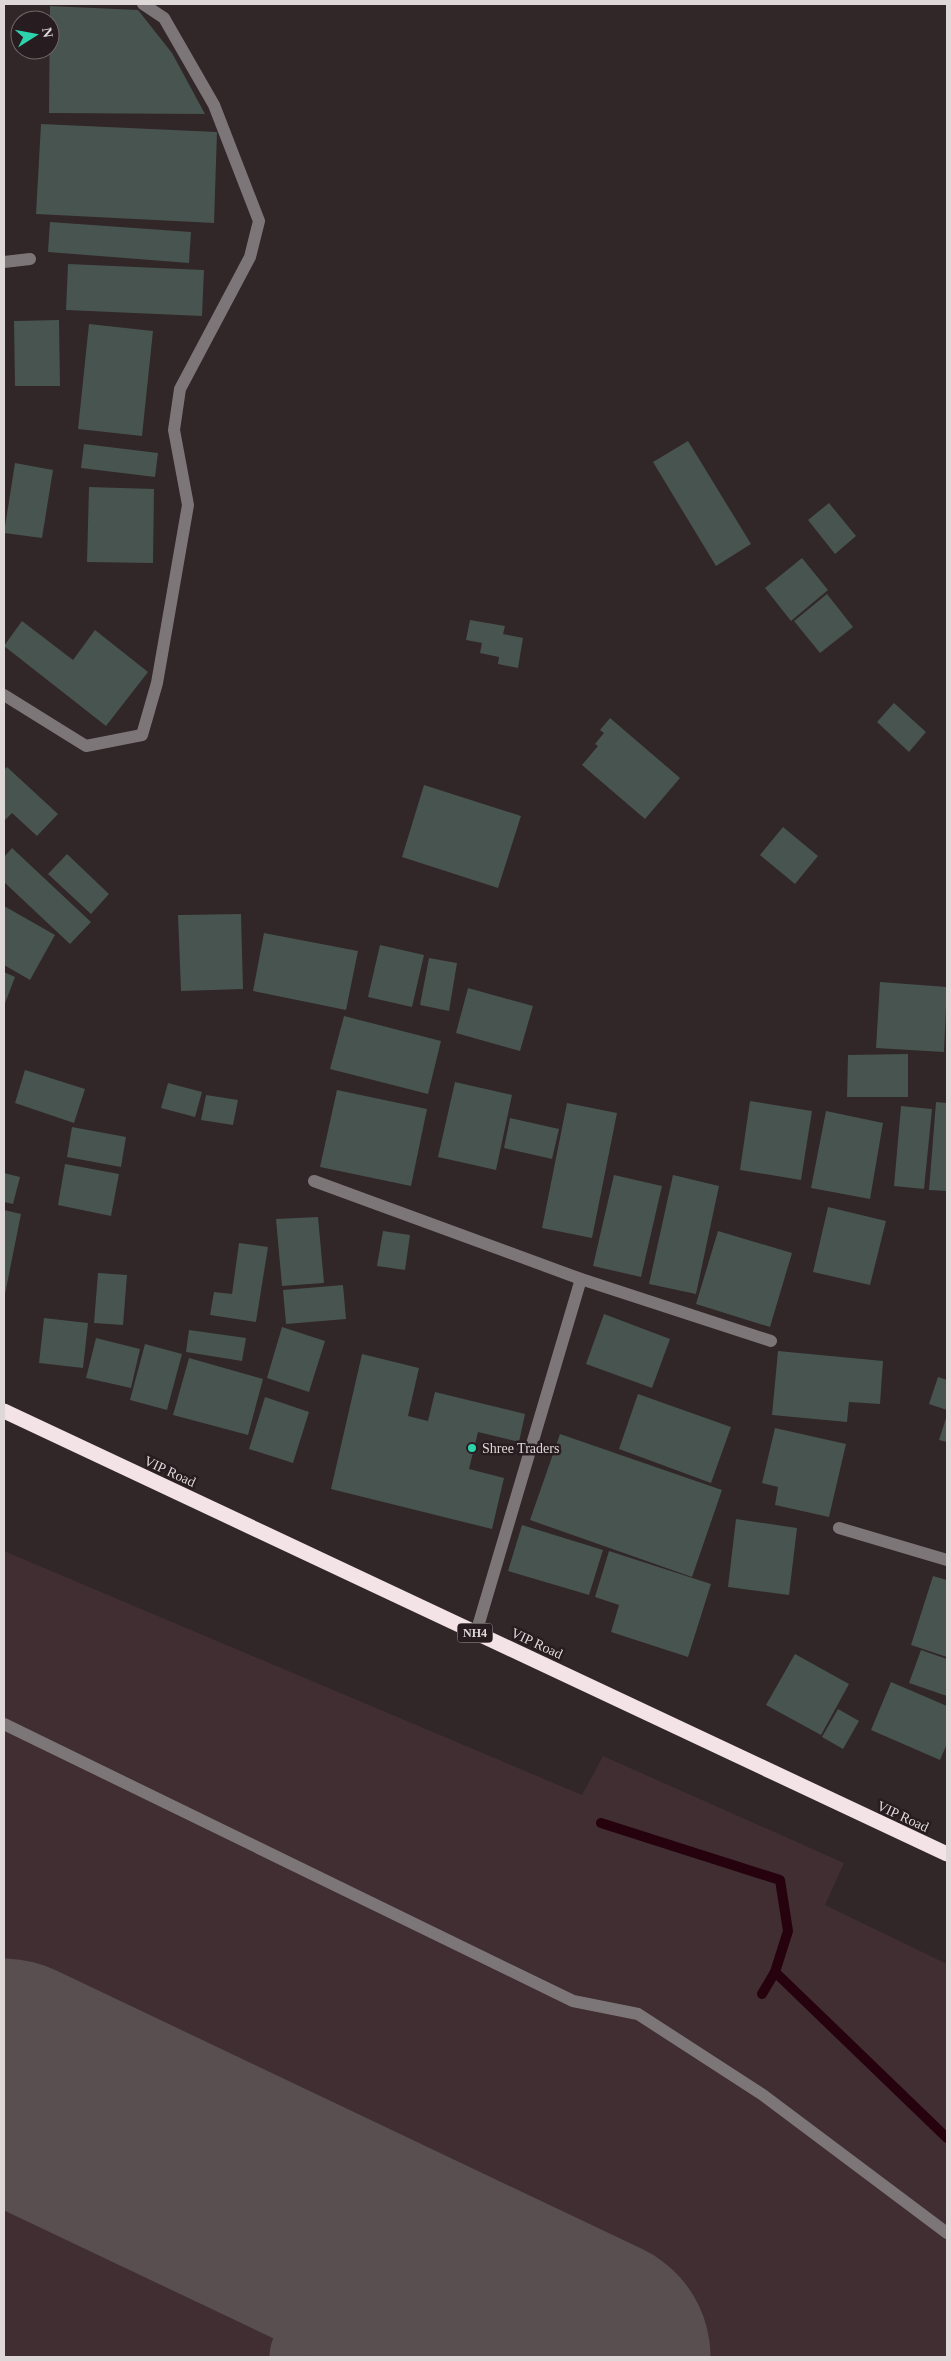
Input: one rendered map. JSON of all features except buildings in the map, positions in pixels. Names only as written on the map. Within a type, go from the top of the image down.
[{"type":"highway","name":"VIP Road","points":[[4,1411],[947,1854]]},
{"type":"street","points":[[4,694],[86,746],[142,735],[157,683],[188,505],[174,430],[180,389],[250,257],[259,221],[214,104],[164,18],[143,4]]},
{"type":"street","points":[[4,262],[30,259]]},
{"type":"street","points":[[314,1181],[581,1278],[771,1341]]},
{"type":"street","points":[[476,1633],[581,1278]]},
{"type":"street","points":[[839,1528],[947,1560]]},
{"type":"street","points":[[4,1724],[573,2001],[638,2014],[763,2095],[947,2233]]},
{"type":"shaded area","points":[[4,1551],[582,1795],[603,1756],[844,1863],[825,1905],[947,1964],[947,2357],[4,2357]]},
{"type":"waterway","points":[[601,1823],[780,1880],[788,1931],[775,1972],[762,1994]]},
{"type":"waterway","points":[[775,1972],[947,2138]]},
{"type":"taxiway","points":[[317,2357],[371,2252]]},
{"type":"runway","points":[[4,2078],[591,2357]]},
{"type":"place","name":"Shree Traders","points":[[472,1448]]}]
